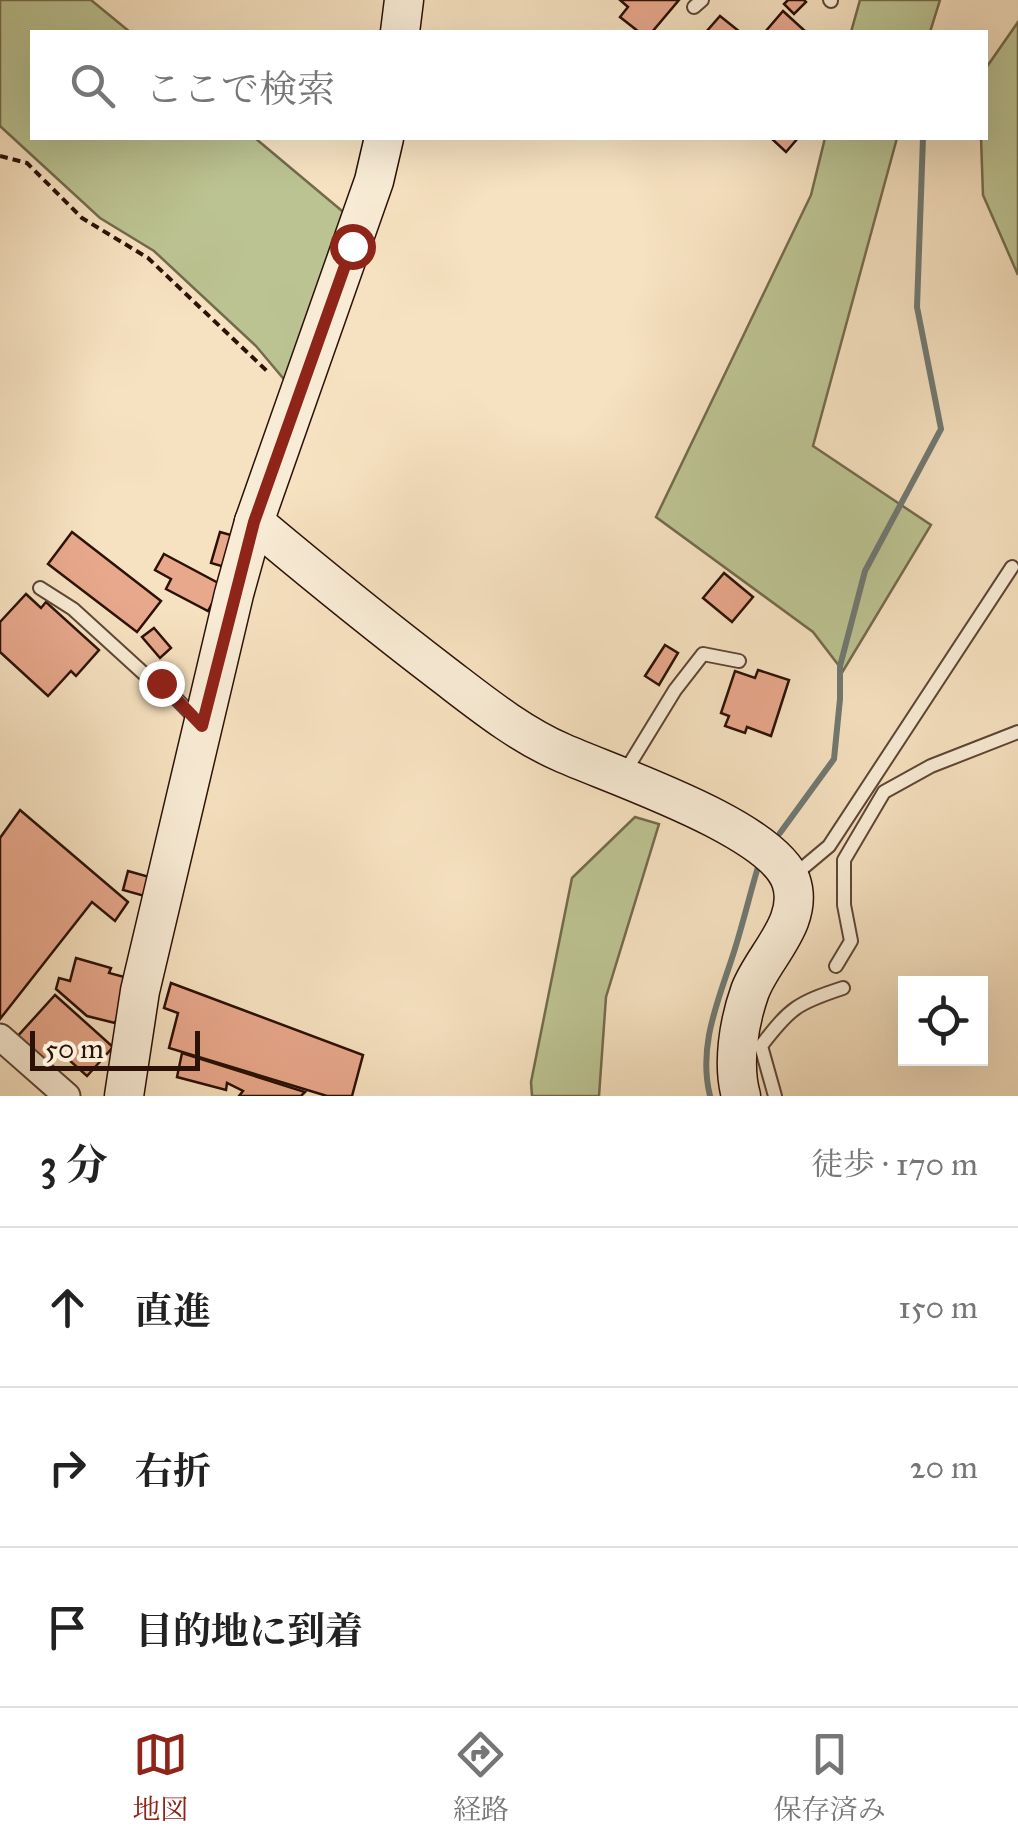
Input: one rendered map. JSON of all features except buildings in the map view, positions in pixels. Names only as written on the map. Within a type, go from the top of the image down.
[{"type":"street","points":[[400,30],[404,0]]},
{"type":"street","points":[[124,1096],[140,991],[254,522],[374,182],[384,140]]},
{"type":"street","points":[[254,522],[501,718],[559,751],[690,806],[782,863],[795,898],[785,929],[751,988],[740,1028],[741,1096]]},
{"type":"street","points":[[0,1037],[68,1096]]},
{"type":"lane","points":[[790,879],[828,846],[1012,567]]},
{"type":"lane","points":[[40,588],[73,609],[152,682],[161,683],[202,726]]},
{"type":"lane","points":[[621,777],[702,654],[739,661]]},
{"type":"lane","points":[[836,966],[851,941],[844,905],[844,860],[884,792],[931,766],[1018,732]]},
{"type":"lane","points":[[774,1096],[761,1046],[784,1016],[803,1001],[843,988]]},
{"type":"path","points":[[0,156],[26,163],[82,218],[148,258],[268,372]]},
{"type":"green space","points":[[0,0],[91,0],[128,30],[30,30],[30,140],[257,140],[348,216],[288,384],[256,346],[154,251],[100,218],[0,126]]},
{"type":"green space","points":[[860,0],[940,0],[931,30],[852,30]]},
{"type":"green space","points":[[1018,22],[1018,275],[983,195],[981,140],[988,140],[988,65]]},
{"type":"green space","points":[[825,140],[896,140],[813,446],[931,525],[843,671],[813,632],[656,517],[811,195]]},
{"type":"green space","points":[[635,817],[659,824],[606,997],[599,1096],[532,1096],[531,1082],[572,878]]},
{"type":"waterway","points":[[780,833],[834,759],[840,666],[865,571],[941,429],[917,307],[923,140]]},
{"type":"waterway","points":[[710,1096],[706,1060],[711,1026],[758,867]]},
{"type":"route","points":[[161,683],[202,726],[254,522],[352,246]]}]
